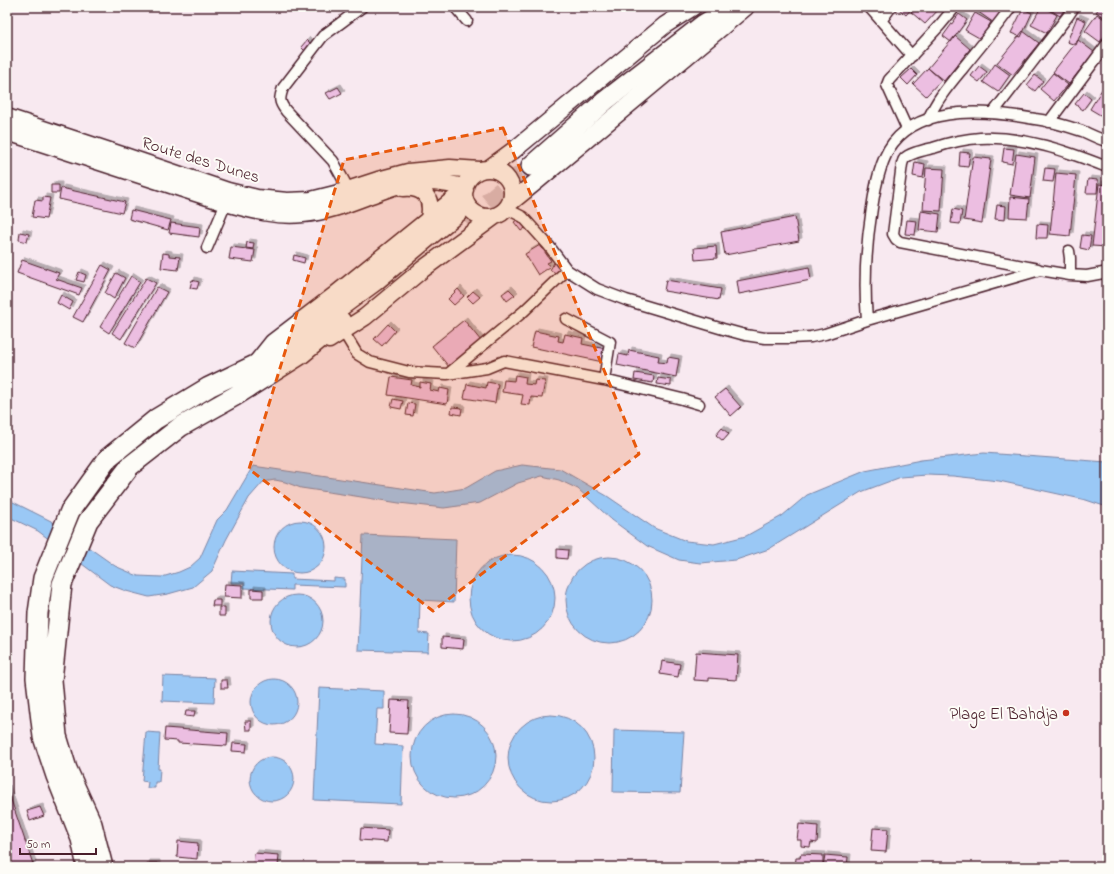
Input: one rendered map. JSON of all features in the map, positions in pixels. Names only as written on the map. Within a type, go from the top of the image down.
[{"type":"highway","points":[[712,7],[526,164],[704,24],[732,7]]},
{"type":"highway","points":[[87,867],[81,838],[56,776],[43,737],[36,678],[38,613],[43,578],[70,511],[108,458],[156,419],[209,387],[277,353],[462,216],[385,288],[300,355],[235,396],[180,427],[130,466],[88,521],[62,584],[52,680],[57,736],[67,769],[92,824],[103,867]]},
{"type":"main road","points":[[484,169],[496,170],[503,173],[512,186],[513,194],[504,209],[487,217],[473,211],[465,198],[465,189],[468,180],[473,174],[484,169],[514,150],[665,25],[693,7]]},
{"type":"main road","points":[[300,355],[317,348],[365,317],[423,269],[504,209],[746,7]]},
{"type":"main road","name":"Route des Dunes","points":[[7,118],[122,154],[228,191],[257,198],[287,201],[311,200],[408,172],[450,168],[484,169]]},
{"type":"main road","name":"Route des Dunes","points":[[7,132],[226,203],[278,214],[321,212],[406,183],[423,181],[440,182],[465,189]]},
{"type":"main road","points":[[391,188],[418,189],[427,197],[430,204],[429,218]]},
{"type":"main road","points":[[255,365],[274,342],[336,294],[465,189]]},
{"type":"street","points":[[349,190],[333,161],[280,104],[280,96],[283,88],[323,36],[362,7]]},
{"type":"street","points":[[455,7],[467,21]]},
{"type":"street","points":[[869,7],[912,56]]},
{"type":"street","points":[[881,21],[891,7]]},
{"type":"street","points":[[907,130],[886,86],[889,80],[955,7]]},
{"type":"street","points":[[928,120],[942,94],[1011,7]]},
{"type":"street","points":[[993,114],[1074,7]]},
{"type":"street","points":[[1049,122],[1107,44]]},
{"type":"street","points":[[867,320],[865,295],[866,256],[876,186],[881,165],[892,144],[902,133],[914,125],[936,117],[959,112],[1008,115],[1049,122],[1106,139]]},
{"type":"street","points":[[1107,167],[1060,149],[1029,142],[1000,138],[979,138],[951,142],[911,154],[904,158],[902,164],[893,234],[900,242],[1027,270],[1040,270],[1087,276],[1107,271]]},
{"type":"street","points":[[207,248],[226,203]]},
{"type":"street","points":[[504,209],[523,217],[549,246],[567,270],[597,289],[626,300],[745,336],[790,338],[811,337],[825,334],[1027,270]]},
{"type":"street","points":[[1069,251],[1070,275]]},
{"type":"street","points":[[447,374],[524,311],[567,270]]},
{"type":"street","points":[[566,319],[610,342],[604,380]]},
{"type":"street","points":[[344,331],[357,354],[370,362],[409,372],[447,374],[487,368],[504,361],[604,380],[699,404]]},
{"type":"highlighted area","points":[[503,128],[639,454],[433,611],[249,469],[344,160]]},
{"type":"water","points":[[984,453],[1107,462],[1107,507],[1086,500],[999,481],[953,476],[927,475],[901,477],[861,492],[769,549],[736,560],[700,563],[679,560],[647,546],[612,520],[578,489],[559,480],[542,476],[518,483],[480,503],[444,508],[399,503],[301,488],[275,480],[263,482],[249,498],[226,540],[212,571],[193,587],[168,594],[149,597],[110,585],[38,531],[7,516],[7,499],[51,521],[115,566],[138,576],[162,577],[190,567],[200,558],[217,520],[227,510],[253,466],[435,493],[466,488],[495,471],[522,465],[560,469],[607,496],[654,528],[686,541],[714,544],[746,536],[782,516],[807,495],[865,471],[921,460]]},
{"type":"water","points":[[295,521],[305,521],[319,528],[326,542],[326,552],[319,566],[305,573],[295,573],[285,569],[278,562],[274,552],[274,542],[278,532],[285,525]]},
{"type":"water","points":[[363,535],[456,539],[454,602],[420,600],[419,633],[429,634],[428,652],[358,650]]},
{"type":"water","points":[[504,555],[520,555],[529,558],[543,567],[552,581],[555,590],[555,606],[552,615],[543,629],[529,638],[520,641],[504,641],[488,634],[481,629],[476,622],[469,606],[469,590],[476,574],[481,567],[488,562]]},
{"type":"water","points":[[601,557],[617,557],[626,560],[640,569],[649,583],[652,592],[652,608],[649,617],[640,631],[626,640],[617,643],[601,643],[585,636],[578,631],[573,624],[566,608],[566,592],[573,576],[578,569],[585,564]]},
{"type":"water","points":[[232,571],[292,574],[292,579],[334,581],[334,578],[345,579],[345,587],[292,585],[292,590],[244,588],[244,583],[231,583]]},
{"type":"water","points":[[292,595],[302,595],[316,602],[323,616],[323,626],[316,640],[302,647],[292,647],[282,643],[275,636],[271,626],[271,616],[275,606],[282,599]]},
{"type":"water","points":[[163,676],[215,678],[214,703],[162,701]]},
{"type":"water","points":[[274,679],[287,683],[293,689],[297,702],[293,715],[287,721],[274,725],[261,721],[255,715],[251,702],[255,689],[261,683]]},
{"type":"water","points":[[319,688],[384,691],[384,709],[377,709],[375,744],[403,746],[401,804],[314,800]]},
{"type":"water","points":[[446,714],[462,714],[478,721],[489,732],[496,748],[496,764],[493,772],[484,786],[478,791],[462,798],[446,798],[430,791],[419,780],[412,764],[412,748],[419,732],[430,721]]},
{"type":"water","points":[[543,715],[559,715],[568,718],[582,727],[591,741],[594,750],[594,766],[591,775],[582,789],[568,798],[559,801],[543,801],[527,794],[520,789],[515,782],[508,766],[508,750],[515,734],[520,727],[527,722]]},
{"type":"water","points":[[614,730],[684,732],[680,793],[613,792]]},
{"type":"water","points":[[146,732],[160,733],[158,769],[160,769],[159,782],[155,782],[155,788],[147,788],[148,782],[142,781]]},
{"type":"water","points":[[276,757],[281,758],[288,763],[293,770],[293,788],[288,795],[281,800],[268,801],[263,800],[256,795],[251,788],[250,775],[251,770],[256,763],[263,758]]},
{"type":"building","points":[[913,7],[906,15],[898,8]]},
{"type":"building","points":[[916,7],[937,7],[939,9],[925,24],[911,12]]},
{"type":"building","points":[[980,7],[1005,7],[994,23],[977,11]]},
{"type":"building","points":[[1041,7],[1057,15],[1047,33],[1031,25]]},
{"type":"building","points":[[1046,7],[1066,7],[1060,16]]},
{"type":"building","points":[[1100,7],[1107,7],[1107,19],[1096,12]]},
{"type":"building","points":[[1023,9],[1032,13],[1021,37],[1011,33]]},
{"type":"building","points":[[975,13],[991,22],[981,39],[965,30]]},
{"type":"building","points":[[959,14],[967,20],[951,42],[943,36]]},
{"type":"building","points":[[1097,14],[1107,21],[1107,32],[1100,42],[1085,31]]},
{"type":"building","points":[[1077,17],[1086,21],[1076,45],[1067,42]]},
{"type":"building","points":[[1023,31],[1039,43],[1013,75],[997,63]]},
{"type":"building","points":[[955,36],[970,49],[944,81],[928,68]]},
{"type":"building","points":[[307,40],[311,44],[305,51],[301,47]]},
{"type":"building","points":[[1078,40],[1094,52],[1069,84],[1053,72]]},
{"type":"building","points":[[995,64],[1010,75],[998,92],[983,82]]},
{"type":"building","points":[[979,66],[987,72],[979,82],[971,76]]},
{"type":"building","points":[[928,68],[941,80],[926,96],[913,84]]},
{"type":"building","points":[[911,69],[917,75],[908,85],[901,78]]},
{"type":"building","points":[[1053,73],[1068,85],[1054,101],[1040,89]]},
{"type":"building","points":[[1035,75],[1043,81],[1035,91],[1027,85]]},
{"type":"building","points":[[1107,81],[1107,119],[1090,109]]},
{"type":"building","points":[[338,87],[342,93],[330,99],[326,93]]},
{"type":"building","points":[[1084,93],[1091,99],[1083,110],[1075,104]]},
{"type":"building","points":[[1004,148],[1014,149],[1012,164],[1002,162]]},
{"type":"building","points":[[960,152],[970,153],[968,167],[959,166]]},
{"type":"building","points":[[1016,154],[1035,157],[1030,198],[1010,195]]},
{"type":"building","points":[[973,157],[991,159],[982,223],[964,220]]},
{"type":"building","points":[[915,162],[925,164],[923,178],[913,176]]},
{"type":"building","points":[[926,168],[944,169],[941,211],[923,210]]},
{"type":"building","points":[[1045,168],[1055,169],[1053,182],[1043,181]]},
{"type":"building","points":[[1056,173],[1076,175],[1070,236],[1050,234]]},
{"type":"building","points":[[1088,179],[1098,180],[1097,193],[1086,193]]},
{"type":"building","points":[[1099,184],[1107,185],[1107,247],[1092,246]]},
{"type":"building","points":[[51,185],[59,185],[59,193],[51,193]]},
{"type":"building","points":[[61,188],[125,202],[122,213],[59,199]]},
{"type":"building","points":[[43,197],[50,198],[46,219],[32,217],[35,200],[43,201]]},
{"type":"building","points":[[1010,197],[1029,199],[1027,218],[1009,217]]},
{"type":"building","points":[[997,205],[1006,206],[1005,220],[995,219]]},
{"type":"building","points":[[953,209],[962,211],[960,224],[951,223]]},
{"type":"building","points":[[131,210],[171,220],[168,230],[129,219]]},
{"type":"building","points":[[921,211],[940,214],[938,232],[919,230]]},
{"type":"building","points":[[521,217],[528,226],[521,231],[514,222]]},
{"type":"building","points":[[795,217],[799,241],[725,255],[721,232]]},
{"type":"building","points":[[907,220],[917,221],[915,235],[905,234]]},
{"type":"building","points":[[171,223],[200,227],[199,237],[169,233]]},
{"type":"building","points":[[1037,224],[1048,225],[1047,238],[1036,238]]},
{"type":"building","points":[[20,232],[29,234],[27,242],[19,240]]},
{"type":"building","points":[[1082,235],[1091,236],[1089,250],[1080,248]]},
{"type":"building","points":[[247,242],[254,243],[253,249],[246,248]]},
{"type":"building","points":[[540,245],[551,261],[547,263],[550,267],[538,275],[525,254]]},
{"type":"building","points":[[716,246],[717,258],[695,260],[694,248]]},
{"type":"building","points":[[231,247],[255,250],[253,262],[229,259]]},
{"type":"building","points":[[163,253],[169,254],[169,256],[180,257],[178,270],[161,268]]},
{"type":"building","points":[[294,255],[305,258],[304,263],[293,260]]},
{"type":"building","points":[[22,260],[59,273],[56,279],[82,288],[79,295],[17,273]]},
{"type":"building","points":[[554,263],[562,267],[558,274],[550,270]]},
{"type":"building","points":[[102,265],[111,270],[83,322],[73,317]]},
{"type":"building","points":[[809,267],[811,280],[739,294],[737,281]]},
{"type":"building","points":[[79,272],[86,275],[84,282],[76,280]]},
{"type":"building","points":[[116,273],[125,278],[114,299],[105,293]]},
{"type":"building","points":[[131,276],[140,282],[109,333],[100,327]]},
{"type":"building","points":[[146,278],[156,283],[121,339],[112,333]]},
{"type":"building","points":[[192,280],[199,282],[197,289],[190,288]]},
{"type":"building","points":[[666,280],[721,289],[719,300],[664,291]]},
{"type":"building","points":[[157,287],[167,292],[135,348],[125,343]]},
{"type":"building","points":[[458,289],[464,296],[454,305],[448,299]]},
{"type":"building","points":[[509,289],[515,295],[507,301],[502,294]]},
{"type":"building","points":[[473,291],[480,297],[473,303],[467,297]]},
{"type":"building","points":[[61,295],[73,302],[69,310],[57,303]]},
{"type":"building","points":[[464,320],[481,341],[449,367],[432,346]]},
{"type":"building","points":[[388,324],[395,331],[382,346],[374,339]]},
{"type":"building","points":[[535,331],[559,336],[558,341],[563,342],[565,334],[583,338],[582,344],[606,349],[603,362],[531,347]]},
{"type":"building","points":[[629,350],[659,356],[658,362],[667,363],[668,357],[679,359],[676,377],[617,365],[619,354],[628,356]]},
{"type":"building","points":[[635,373],[654,376],[653,383],[634,380]]},
{"type":"building","points":[[515,375],[526,377],[525,384],[534,385],[535,380],[545,381],[542,398],[531,397],[530,405],[521,404],[523,395],[502,392],[504,380],[514,381]]},
{"type":"building","points":[[391,377],[412,380],[411,385],[420,387],[420,382],[431,384],[430,390],[439,392],[440,388],[449,390],[447,404],[388,395]]},
{"type":"building","points":[[658,378],[671,380],[671,386],[657,384]]},
{"type":"building","points":[[487,382],[498,384],[495,403],[464,398],[467,384],[486,388]]},
{"type":"building","points":[[725,389],[741,407],[731,416],[715,397]]},
{"type":"building","points":[[393,399],[403,401],[401,409],[391,407]]},
{"type":"building","points":[[408,403],[415,404],[413,416],[406,415]]},
{"type":"building","points":[[452,407],[462,408],[461,415],[451,413]]},
{"type":"building","points":[[722,428],[729,434],[723,441],[716,435]]},
{"type":"building","points":[[557,549],[568,550],[567,559],[557,558]]},
{"type":"building","points":[[225,584],[242,585],[242,598],[224,597]]},
{"type":"building","points":[[251,589],[263,590],[263,598],[251,598]]},
{"type":"building","points":[[213,600],[220,600],[220,606],[212,606]]},
{"type":"building","points":[[219,607],[225,607],[225,616],[219,616]]},
{"type":"building","points":[[442,637],[464,639],[463,649],[442,647]]},
{"type":"building","points":[[696,652],[738,655],[736,680],[709,678],[709,681],[694,680]]},
{"type":"building","points":[[662,661],[680,664],[678,677],[660,674]]},
{"type":"building","points":[[221,680],[227,680],[228,688],[221,688]]},
{"type":"building","points":[[391,700],[409,701],[407,734],[389,733]]},
{"type":"building","points":[[186,711],[195,711],[194,717],[185,716]]},
{"type":"building","points":[[245,721],[251,721],[251,730],[246,730]]},
{"type":"building","points":[[165,728],[228,733],[227,746],[178,743],[178,741],[164,740]]},
{"type":"building","points":[[233,743],[247,744],[246,752],[232,751]]},
{"type":"building","points":[[7,788],[33,864],[32,867],[7,867]]},
{"type":"building","points":[[40,807],[44,816],[30,821],[27,811]]},
{"type":"building","points":[[799,824],[818,826],[817,843],[811,842],[810,847],[801,846],[801,840],[797,840]]},
{"type":"building","points":[[361,828],[388,830],[387,842],[360,840]]},
{"type":"building","points":[[873,828],[888,829],[886,852],[871,851]]},
{"type":"building","points":[[178,841],[198,843],[197,859],[177,857]]},
{"type":"building","points":[[254,853],[279,855],[278,867],[253,867]]},
{"type":"building","points":[[801,854],[823,855],[823,867],[795,867],[796,858],[800,858]]},
{"type":"building","points":[[825,855],[848,857],[847,867],[823,866]]},
{"type":"building","points":[[147,863],[157,863],[157,867],[146,867]]},
{"type":"tunnel","points":[[465,221],[531,166]]},
{"type":"place","name":"Plage El Bahdja","points":[[1066,713]]}]
